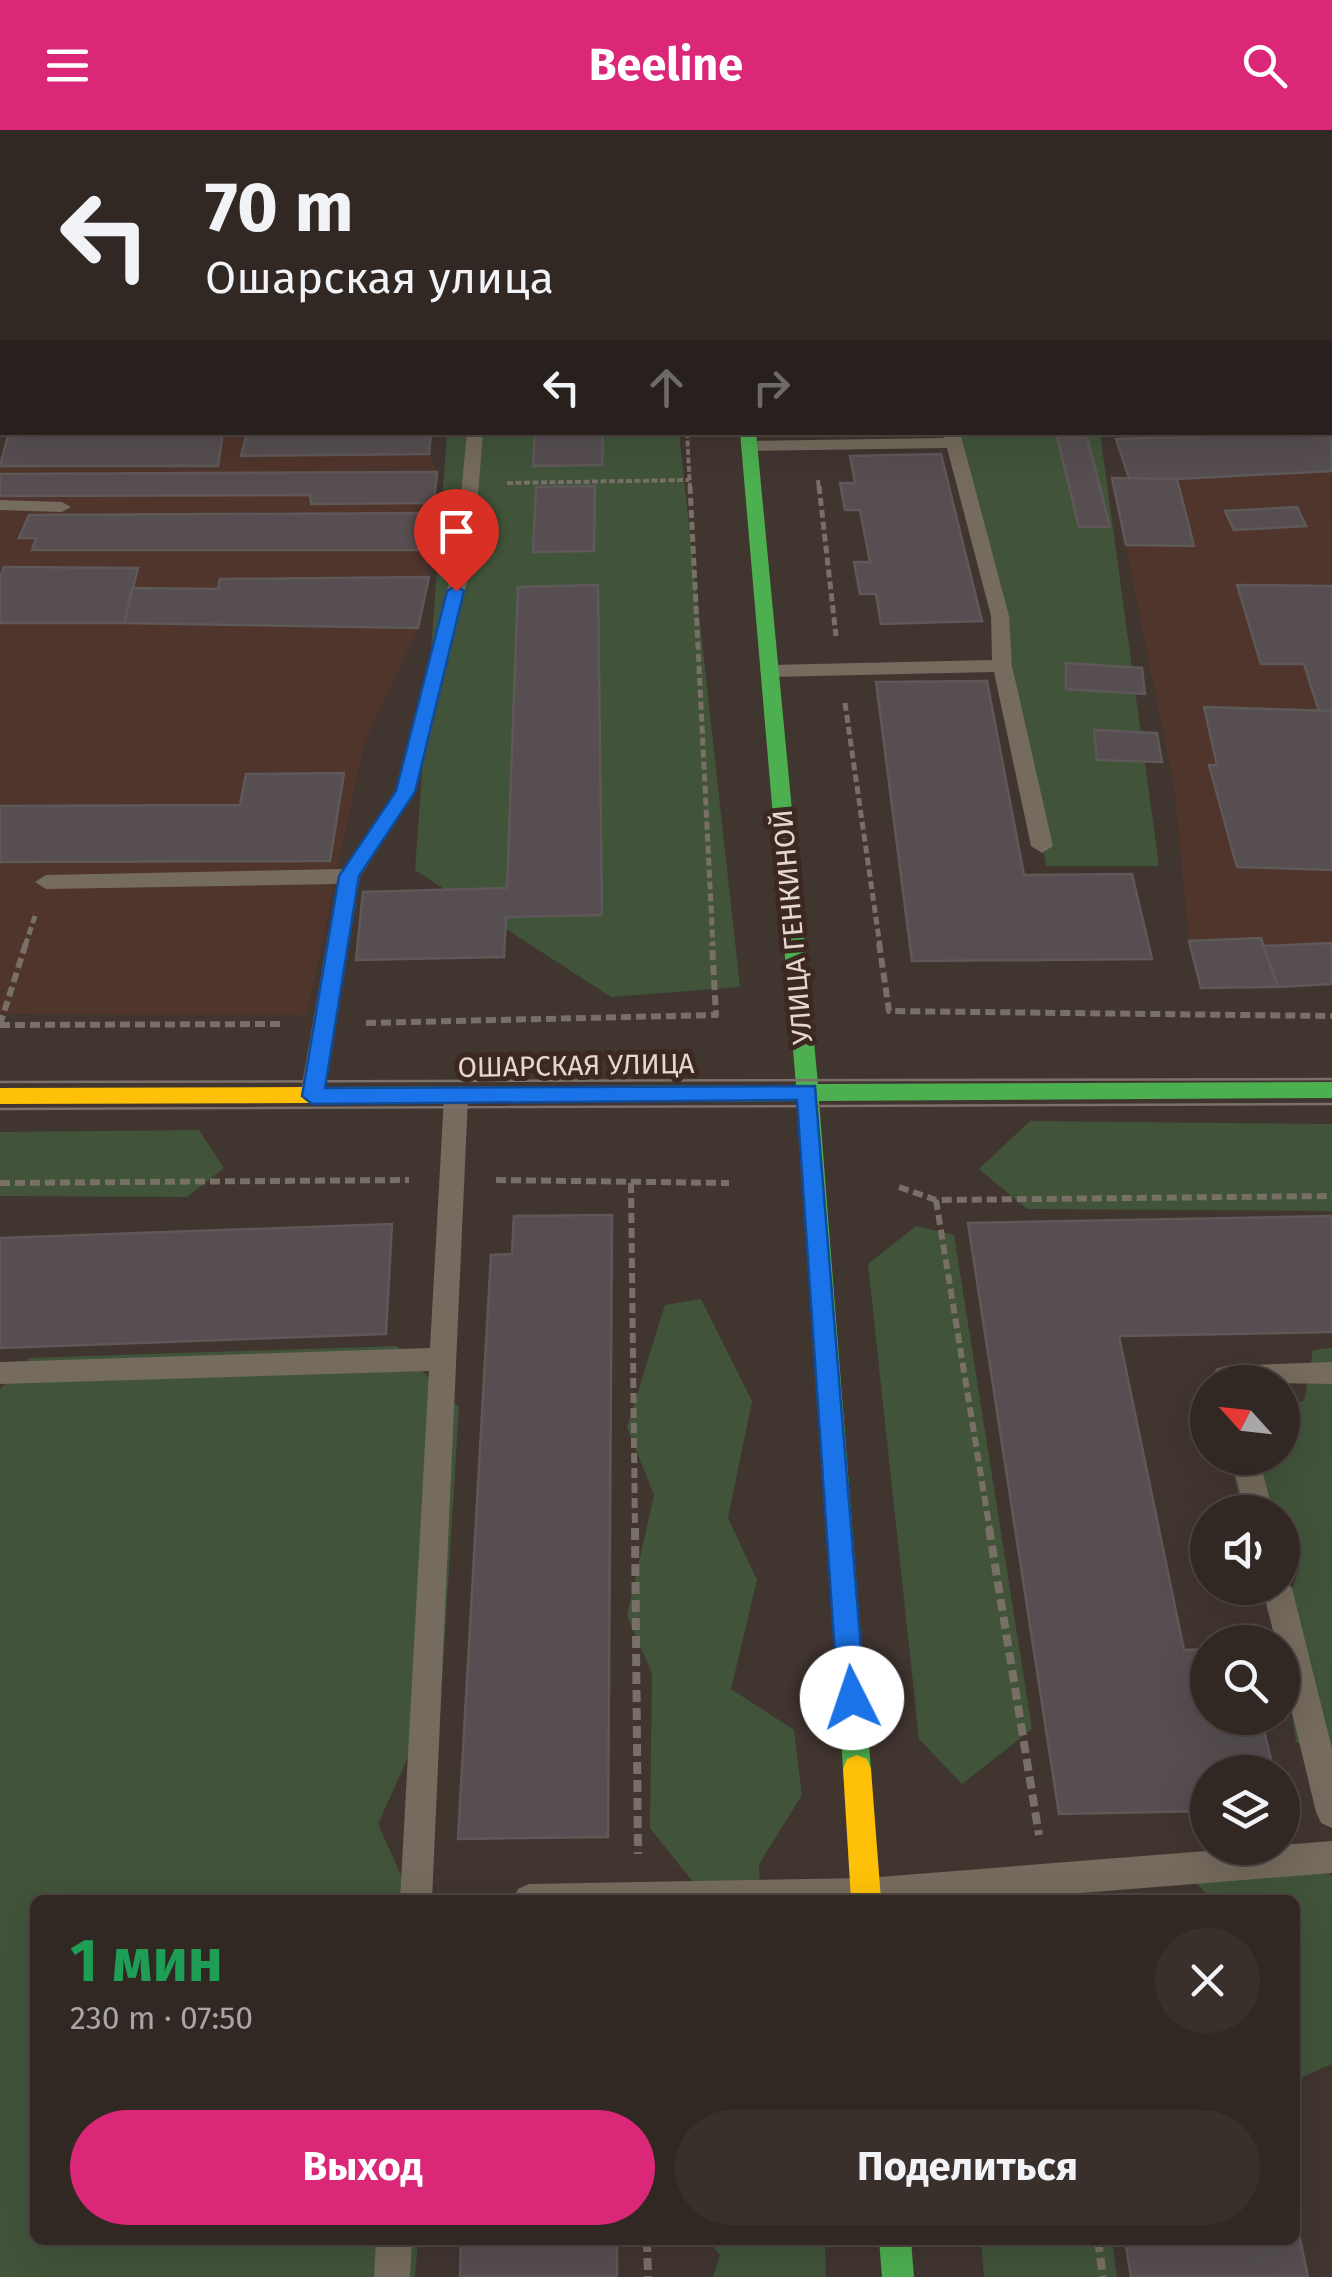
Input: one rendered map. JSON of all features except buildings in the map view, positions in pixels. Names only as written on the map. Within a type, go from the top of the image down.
[{"type":"street","name":"УЛИЦА ГЕНКИНОЙ","points":[[749,439],[807,1092],[866,1895]]},
{"type":"street","name":"ОШАРСКАЯ УЛИЦА","points":[[0,1096],[456,1097],[1332,1090]]},
{"type":"street","points":[[895,2245],[898,2277]]},
{"type":"lane","points":[[312,1096],[349,876],[405,792],[464,558],[475,435]]},
{"type":"lane","points":[[749,439],[814,445],[953,438],[1000,616],[1002,666],[1042,846]]},
{"type":"lane","points":[[0,506],[62,507]]},
{"type":"lane","points":[[769,671],[1002,666]]},
{"type":"lane","points":[[46,882],[349,876]]},
{"type":"lane","points":[[416,1895],[456,1097]]},
{"type":"lane","points":[[0,1373],[444,1359]]},
{"type":"lane","points":[[1300,1374],[1332,1373]]},
{"type":"lane","points":[[1281,1605],[1332,1812]]},
{"type":"lane","points":[[885,1895],[1046,1878],[1332,1857]]},
{"type":"lane","points":[[392,2277],[394,2245]]},
{"type":"path","points":[[686,435],[716,1015]]},
{"type":"path","points":[[814,445],[840,669],[889,1011],[1332,1016]]},
{"type":"path","points":[[470,484],[689,480]]},
{"type":"path","points":[[0,1024],[46,882]]},
{"type":"path","points":[[0,1183],[452,1179],[729,1184]]},
{"type":"path","points":[[631,1183],[639,1895]]},
{"type":"path","points":[[898,1186],[936,1200],[1332,1196]]},
{"type":"path","points":[[936,1200],[1046,1878]]},
{"type":"path","points":[[647,2245],[648,2277]]},
{"type":"path","points":[[1099,2245],[1103,2277]]},
{"type":"shaded area","points":[[8,435],[431,435],[429,454],[437,472],[426,550],[429,577],[418,628],[364,744],[307,1015],[0,1014],[0,458]]},
{"type":"shaded area","points":[[1132,435],[1330,435],[1332,984],[1201,988],[1189,941],[1174,788],[1112,478],[1129,477],[1116,439],[1133,438]]},
{"type":"green space","points":[[447,435],[679,435],[740,987],[611,997],[415,870]]},
{"type":"green space","points":[[951,435],[1100,435],[1159,866],[1046,866],[1012,663]]},
{"type":"green space","points":[[1030,1121],[1332,1124],[1332,1211],[1027,1209],[979,1169]]},
{"type":"green space","points":[[199,1130],[224,1168],[187,1197],[0,1196],[0,1132]]},
{"type":"green space","points":[[916,1226],[954,1235],[1032,1729],[962,1784],[919,1739],[868,1264]]},
{"type":"green space","points":[[701,1299],[752,1401],[728,1518],[757,1580],[731,1689],[794,1730],[802,1795],[759,1864],[760,1895],[741,1895],[693,1882],[650,1828],[652,1673],[627,1616],[654,1495],[627,1427],[665,1305]]},
{"type":"green space","points":[[397,1346],[459,1407],[442,1681],[378,1824],[410,1895],[30,1895],[30,2245],[418,2245],[415,2277],[0,2277],[0,1389],[29,1358]]},
{"type":"green space","points":[[1332,1348],[1332,1755],[1296,1742],[1295,1735],[1300,1735],[1300,1625],[1279,1625],[1287,1605],[1300,1605],[1300,1495],[1238,1495],[1234,1475],[1300,1475],[1300,1402],[1304,1401],[1313,1350]]},
{"type":"green space","points":[[1300,1854],[1332,1876],[1332,2064],[1300,2078],[1300,1895],[1207,1895],[1195,1882],[1214,1865],[1300,1865]]},
{"type":"green space","points":[[712,2245],[825,2245],[826,2277],[713,2277],[720,2255]]},
{"type":"green space","points":[[981,2245],[1113,2245],[1117,2277],[984,2277]]},
{"type":"tram line","points":[[0,1082],[1332,1079]]},
{"type":"tram line","points":[[0,1109],[1332,1104]]},
{"type":"traffic: fast","points":[[748,435],[809,1106],[857,1769]]},
{"type":"traffic: fast","points":[[309,1095],[1332,1090]]},
{"type":"traffic: fast","points":[[895,2245],[898,2277]]},
{"type":"traffic: slow","points":[[0,1096],[309,1095]]},
{"type":"traffic: slow","points":[[857,1769],[866,1895]]},
{"type":"route","points":[[456,591],[405,792],[349,876],[312,1096],[807,1092],[852,1698]]}]
